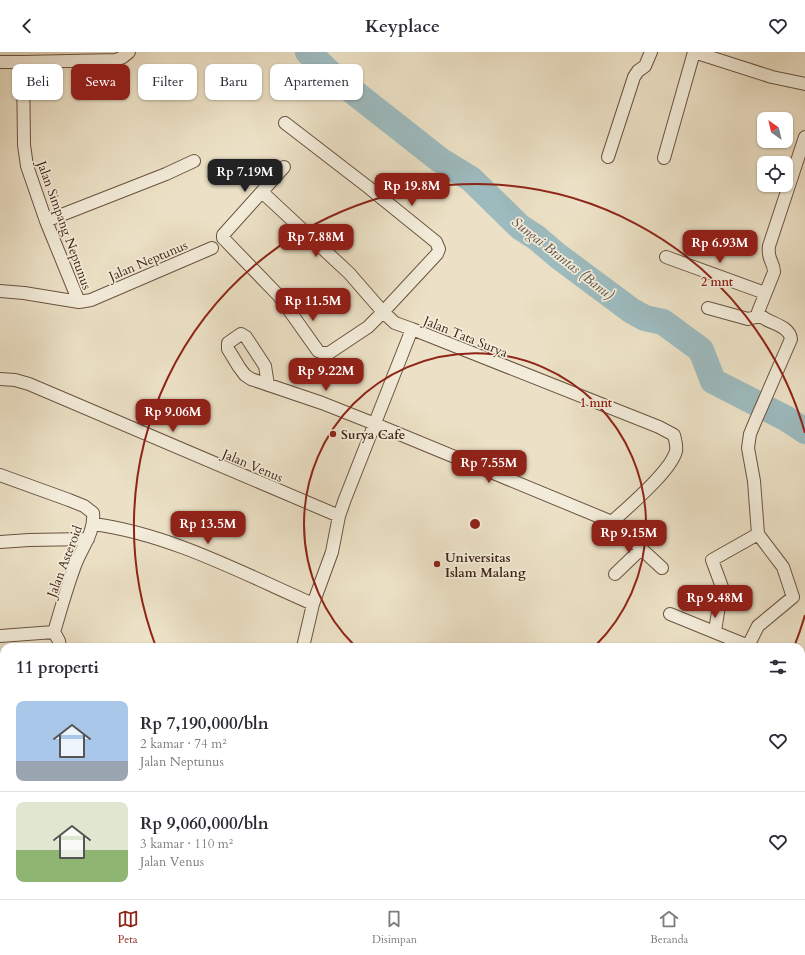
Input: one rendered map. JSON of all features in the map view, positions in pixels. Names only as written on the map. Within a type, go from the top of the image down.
[{"type":"street","points":[[0,62],[116,60],[124,57],[129,52]]},
{"type":"street","points":[[608,157],[634,77],[638,71],[645,66],[651,52]]},
{"type":"street","points":[[664,158],[694,52],[772,77],[805,84]]},
{"type":"street","name":"Jalan Simpang Neptunus","points":[[22,62],[24,145],[27,166],[46,221],[79,302]]},
{"type":"street","points":[[284,167],[223,235],[223,238],[279,296],[318,351],[329,353],[368,327],[437,254],[439,248],[436,242],[285,123]]},
{"type":"street","points":[[760,316],[758,312],[774,272],[774,268],[768,254],[769,246],[805,139]]},
{"type":"street","points":[[46,221],[166,174],[194,161]]},
{"type":"street","points":[[262,192],[350,273],[383,312],[395,323],[412,329]]},
{"type":"street","name":"Jalan Neptunus","points":[[0,291],[24,293],[79,302],[91,300],[212,248]]},
{"type":"street","points":[[666,257],[765,293]]},
{"type":"street","points":[[708,308],[748,319],[760,316],[785,329],[790,336],[750,434],[748,448],[754,481],[758,534],[783,567],[792,597],[758,626],[751,643]]},
{"type":"street","name":"Jalan Tata Surya","points":[[304,643],[313,604],[332,552],[339,516],[412,329],[659,427],[674,435],[676,451],[672,459],[659,477],[612,522]]},
{"type":"street","name":"Jalan Venus","points":[[0,379],[15,380],[29,384],[339,516]]},
{"type":"street","points":[[268,385],[322,403],[376,424],[612,522],[662,568]]},
{"type":"street","points":[[0,475],[84,506],[93,513],[93,524],[128,530],[163,540],[216,561],[313,604]]},
{"type":"street","name":"Jalan Asteroid","points":[[54,632],[76,562],[88,539],[93,524]]},
{"type":"street","points":[[715,631],[722,588],[712,560],[758,534]]},
{"type":"street","points":[[0,542],[88,539]]},
{"type":"street","points":[[614,574],[641,549]]},
{"type":"street","points":[[670,614],[743,643]]},
{"type":"street","points":[[0,636],[54,632],[59,643]]},
{"type":"waterway","name":"Sungai Brantas (Banu)","points":[[308,52],[332,75],[440,160],[471,179],[520,227],[537,238],[558,256],[632,311],[645,318],[663,322],[701,350],[713,381],[787,419],[805,431]]},
{"type":"place","name":"Surya Cafe","points":[[333,434]]},
{"type":"place","name":"Universitas Islam Malang","points":[[437,564]]}]
